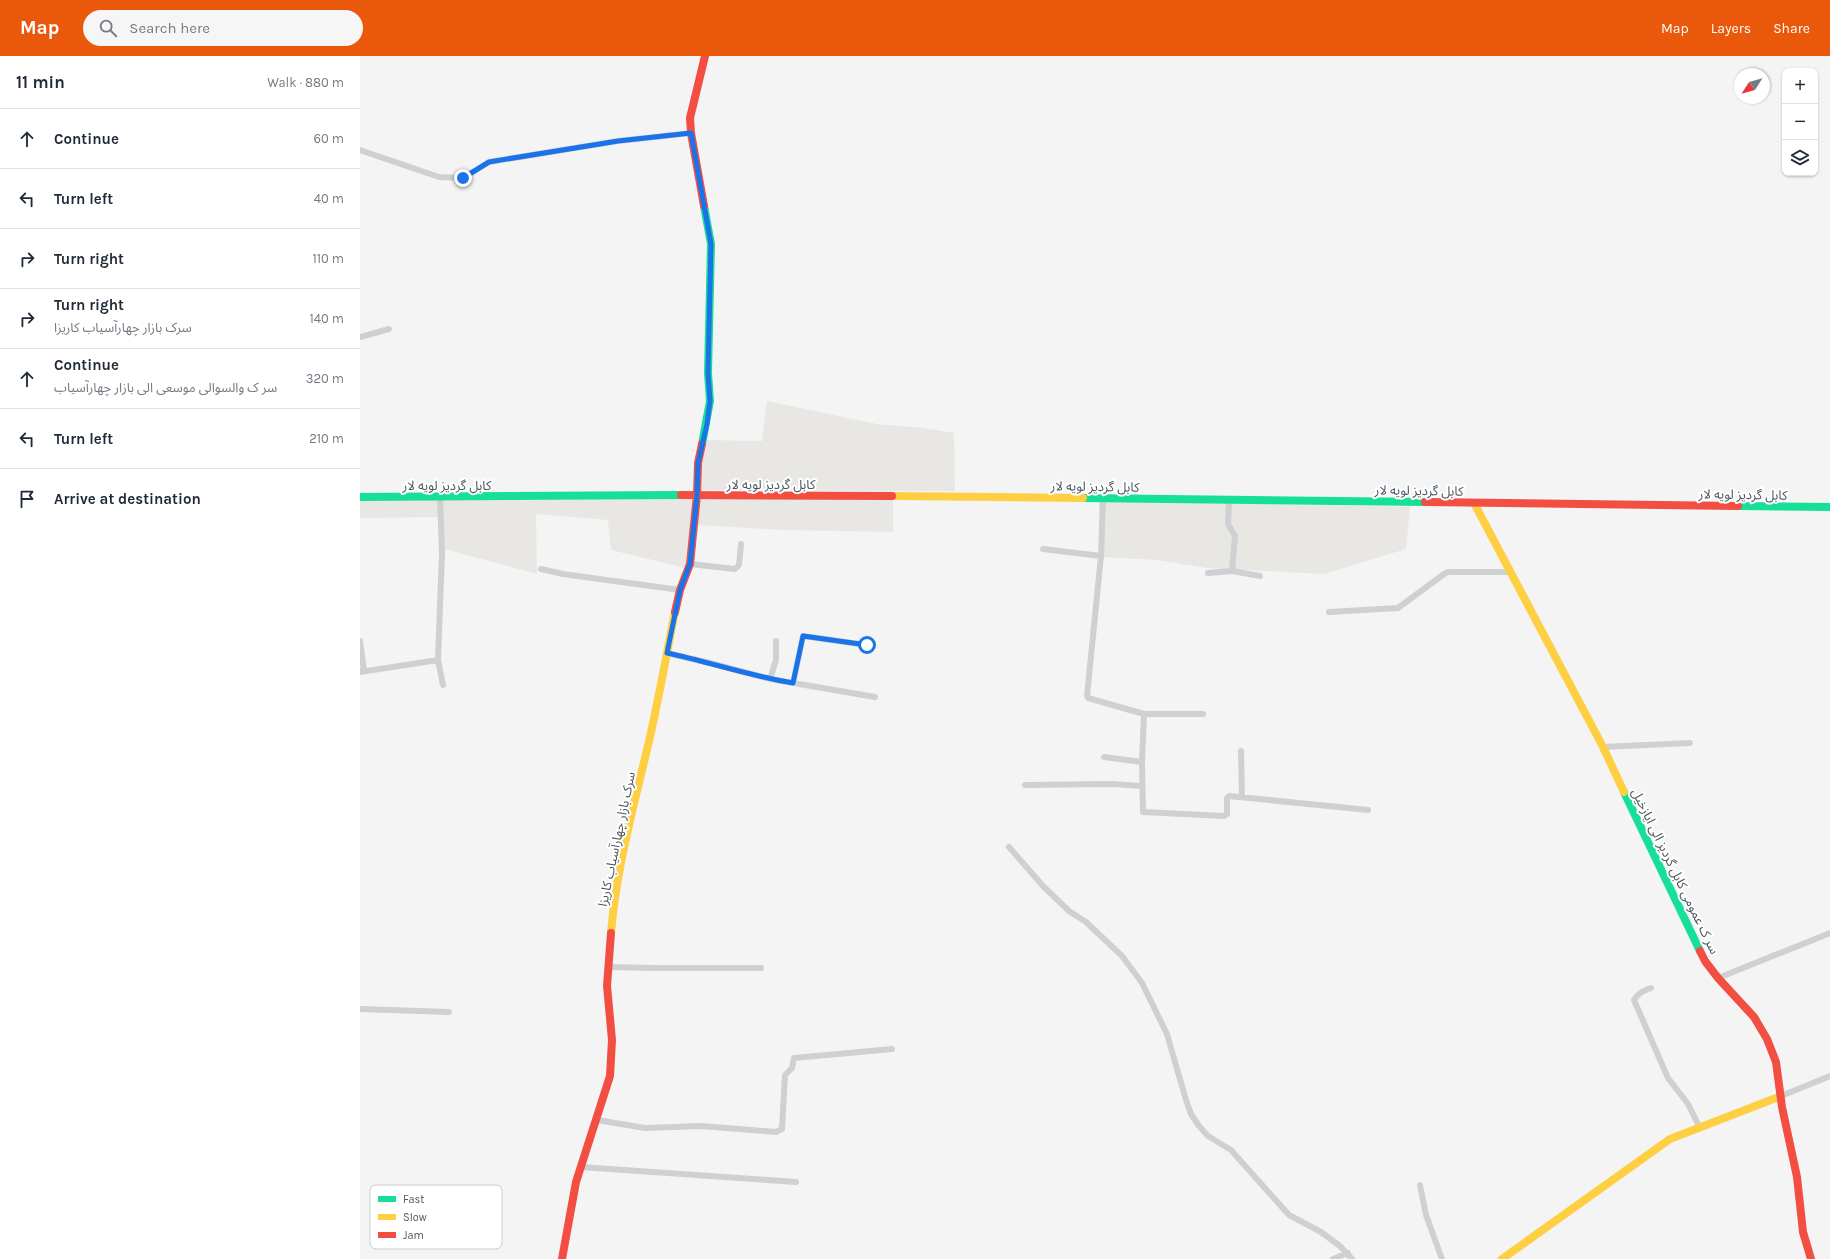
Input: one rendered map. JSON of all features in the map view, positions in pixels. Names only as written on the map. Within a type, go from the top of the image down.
[{"type":"main road","name":"سرک بازار چهارآسیاب کاریزا","points":[[562,1259],[576,1182],[610,1076],[612,1040],[607,986],[614,896],[680,590],[690,564],[697,495],[698,463],[707,424],[710,401],[708,373],[711,244],[691,133],[690,118],[705,56]]},
{"type":"main road","name":"کابل گردیز لویه لار","points":[[360,497],[440,498],[697,495],[1103,498],[1830,507]]},
{"type":"main road","name":"سر ک عمومی کابل گردیز الی ایازخیل","points":[[1474,503],[1603,747],[1705,961],[1718,978],[1754,1017],[1767,1040],[1776,1062],[1797,1177],[1803,1232],[1811,1259]]},
{"type":"main road","points":[[1502,1259],[1670,1139],[1682,1132],[1700,1128],[1781,1096]]},
{"type":"street","points":[[360,150],[439,177],[463,178],[489,162],[618,141],[691,133]]},
{"type":"street","points":[[360,337],[389,329]]},
{"type":"street","points":[[440,498],[442,553],[438,660],[443,685]]},
{"type":"street","points":[[1103,498],[1101,556],[1087,696],[1088,698],[1144,714],[1203,714]]},
{"type":"street","points":[[1229,500],[1228,524],[1235,536],[1232,571]]},
{"type":"street","points":[[690,564],[735,569],[739,565],[741,544]]},
{"type":"street","points":[[1043,549],[1101,556]]},
{"type":"street","points":[[541,569],[563,574],[680,590]]},
{"type":"street","points":[[1208,573],[1232,571],[1260,576]]},
{"type":"street","points":[[1329,612],[1398,608],[1448,572],[1510,572]]},
{"type":"street","points":[[793,683],[803,636],[867,645]]},
{"type":"street","points":[[360,641],[362,671],[438,660]]},
{"type":"street","points":[[770,679],[776,660],[776,641]]},
{"type":"street","points":[[667,653],[710,662],[770,679],[874,697]]},
{"type":"street","points":[[1144,714],[1142,762],[1143,812],[1224,816],[1227,814],[1228,797],[1242,797],[1368,810]]},
{"type":"street","points":[[1603,747],[1690,743]]},
{"type":"street","points":[[1241,751],[1242,797]]},
{"type":"street","points":[[1104,757],[1142,762]]},
{"type":"street","points":[[1025,785],[1112,784],[1142,786]]},
{"type":"street","points":[[1009,847],[1043,886],[1068,911],[1086,922],[1122,956],[1142,983],[1167,1034],[1186,1100],[1191,1114],[1199,1126],[1208,1136],[1231,1150],[1289,1215],[1321,1232],[1348,1253],[1352,1259]]},
{"type":"street","points":[[1718,978],[1830,933]]},
{"type":"street","points":[[608,966],[654,968],[761,968]]},
{"type":"street","points":[[1651,988],[1637,995],[1634,1000],[1668,1078],[1688,1104],[1700,1128]]},
{"type":"street","points":[[360,1009],[449,1012]]},
{"type":"street","points":[[597,1120],[645,1128],[701,1126],[776,1132],[782,1129],[785,1075],[792,1068],[794,1058],[892,1049]]},
{"type":"street","points":[[1781,1096],[1830,1076]]},
{"type":"street","points":[[581,1166],[796,1182]]},
{"type":"street","points":[[1420,1185],[1426,1215],[1442,1259]]},
{"type":"street","points":[[1333,1259],[1348,1253]]},
{"type":"shaded area","points":[[767,401],[877,424],[923,428],[954,433],[955,491],[695,490],[700,440],[762,441]]},
{"type":"shaded area","points":[[697,495],[893,500],[893,532],[782,530],[698,525],[686,568],[611,550],[608,520],[536,514],[537,574],[441,548],[438,517],[360,518],[360,501]]},
{"type":"shaded area","points":[[1099,501],[1410,507],[1406,549],[1324,574],[1206,568],[1157,560],[1103,557]]},
{"type":"traffic: fast","points":[[702,444],[710,401],[708,373],[711,244],[704,206]]},
{"type":"traffic: fast","points":[[360,497],[681,495]]},
{"type":"traffic: fast","points":[[1083,498],[1425,502]]},
{"type":"traffic: fast","points":[[1738,506],[1830,507]]},
{"type":"traffic: fast","points":[[1624,792],[1700,951]]},
{"type":"traffic: slow","points":[[892,496],[1083,498]]},
{"type":"traffic: slow","points":[[1474,503],[1603,747],[1624,792]]},
{"type":"traffic: slow","points":[[611,933],[620,867],[653,722],[675,612]]},
{"type":"traffic: slow","points":[[1502,1259],[1670,1139],[1781,1096]]},
{"type":"traffic: jam","points":[[704,206],[691,133],[690,118],[705,56]]},
{"type":"traffic: jam","points":[[675,612],[680,590],[690,564],[697,495],[698,463],[702,444]]},
{"type":"traffic: jam","points":[[681,495],[892,496]]},
{"type":"traffic: jam","points":[[1425,502],[1738,506]]},
{"type":"traffic: jam","points":[[562,1259],[576,1182],[610,1076],[612,1040],[607,986],[611,933]]},
{"type":"traffic: jam","points":[[1700,951],[1705,961],[1718,978],[1754,1017],[1767,1039],[1776,1062],[1782,1107],[1797,1177],[1803,1232],[1811,1259]]},
{"type":"route","points":[[463,178],[489,162],[618,141],[691,133],[711,244],[708,373],[710,401],[707,424],[698,463],[697,495],[690,564],[680,590],[667,653],[710,662],[770,679],[793,683],[803,636],[867,645]]}]
